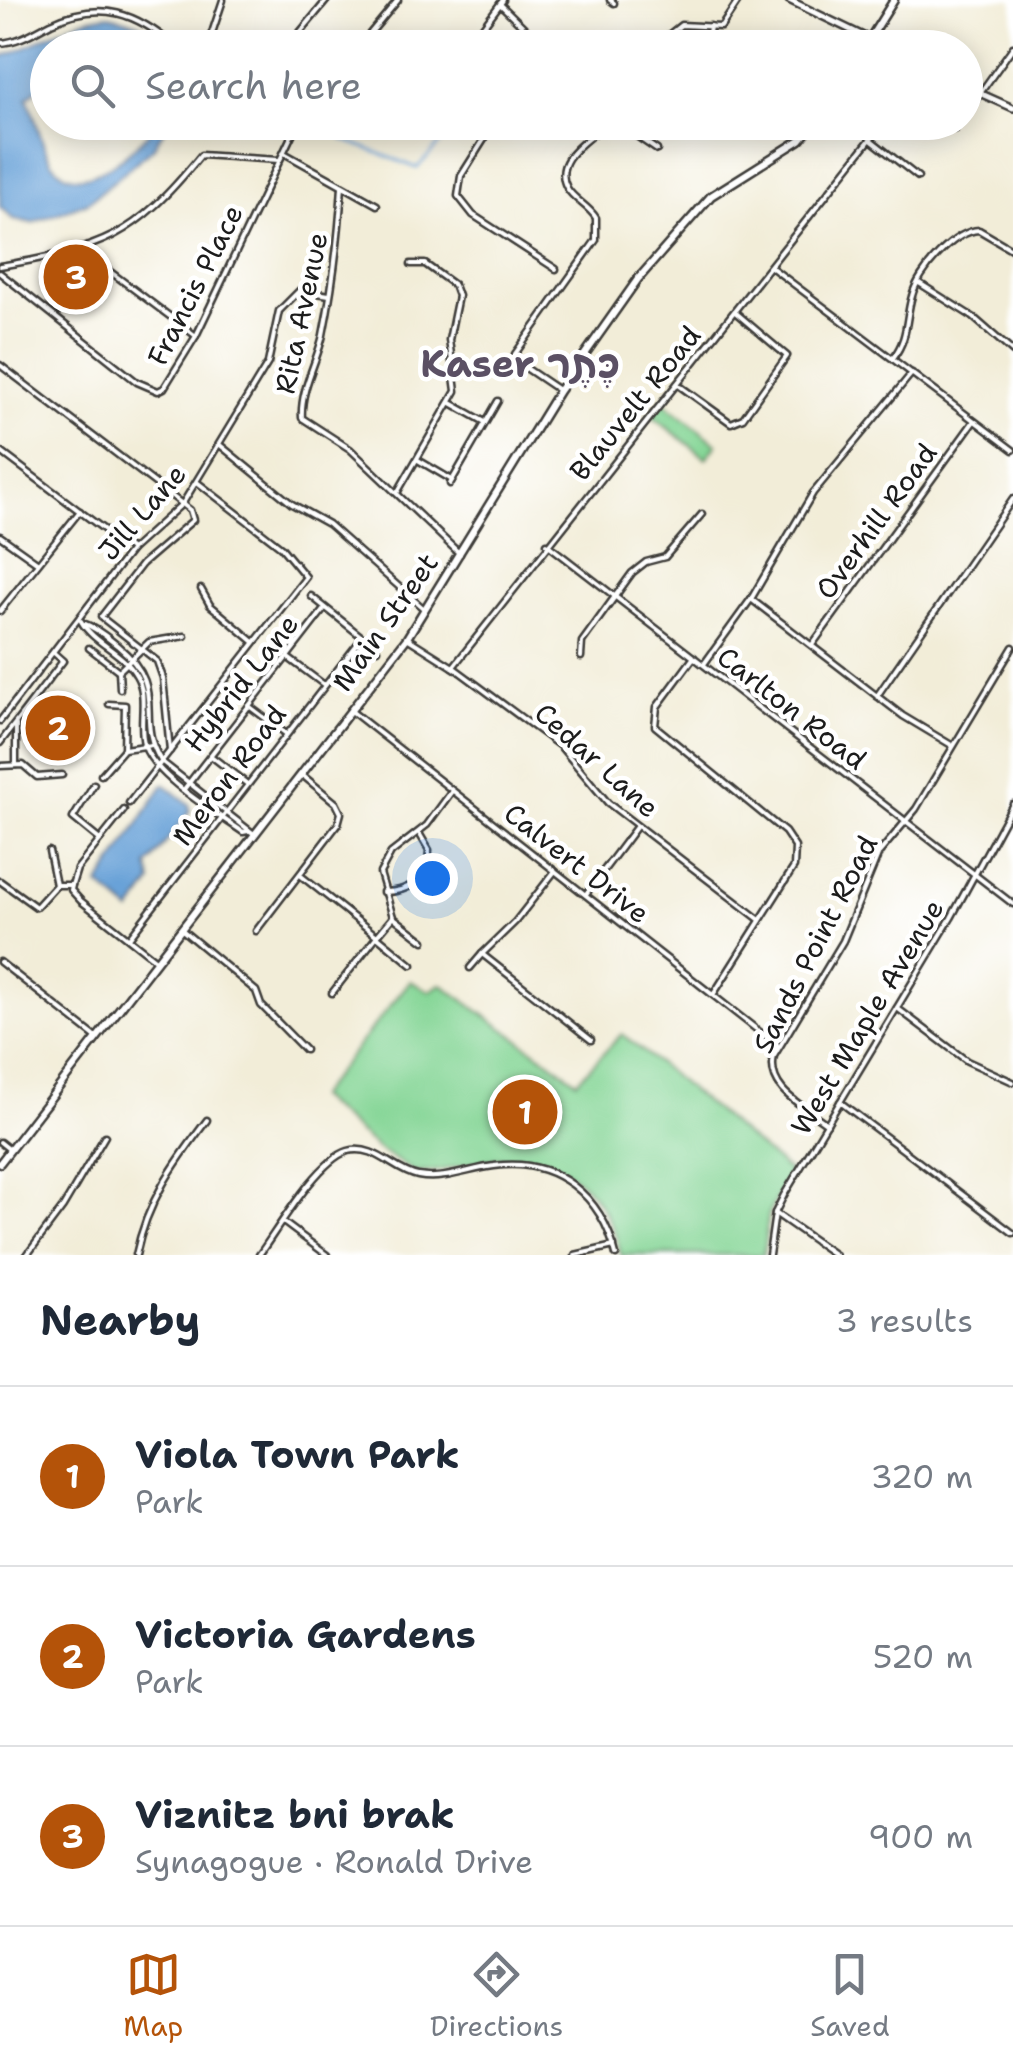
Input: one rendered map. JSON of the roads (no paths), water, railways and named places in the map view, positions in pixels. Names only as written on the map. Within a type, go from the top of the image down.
[{"type":"main road","points":[[876,30],[894,0]]},
{"type":"main road","name":"Main Street","points":[[0,1163],[251,832],[302,774],[426,611],[558,390],[638,279],[711,196],[800,140]]},
{"type":"street","points":[[213,30],[222,0]]},
{"type":"street","points":[[302,30],[328,0]]},
{"type":"street","points":[[373,30],[398,0]]},
{"type":"street","points":[[676,30],[681,26],[725,25],[739,0]]},
{"type":"street","points":[[789,0],[851,30]]},
{"type":"street","points":[[481,30],[502,2],[528,30]]},
{"type":"street","points":[[37,30],[64,16],[95,7],[128,12],[154,30]]},
{"type":"street","points":[[709,30],[710,26]]},
{"type":"street","points":[[0,42],[30,34]]},
{"type":"street","points":[[983,89],[1013,48]]},
{"type":"street","points":[[983,96],[1013,108]]},
{"type":"street","name":"Francis Place","points":[[0,270],[148,388],[165,388],[196,336],[290,140]]},
{"type":"street","points":[[484,140],[461,176],[458,196],[474,215],[556,268]]},
{"type":"street","points":[[558,390],[520,364],[516,354],[596,240],[596,218],[568,189],[564,168],[570,156],[587,140]]},
{"type":"street","points":[[642,140],[657,150]]},
{"type":"street","points":[[871,140],[918,176]]},
{"type":"street","name":"Blauvelt Road","points":[[453,667],[871,140]]},
{"type":"street","points":[[284,153],[377,205]]},
{"type":"street","points":[[0,270],[84,252],[148,214],[201,155],[279,160]]},
{"type":"street","name":"Rita Avenue","points":[[342,186],[329,295],[302,418],[350,449],[460,554]]},
{"type":"street","points":[[892,358],[906,336],[912,296],[940,255],[970,230],[979,230],[1013,250]]},
{"type":"street","points":[[84,252],[196,336]]},
{"type":"street","points":[[398,494],[456,391],[449,340],[458,296],[454,285],[425,264],[411,264]]},
{"type":"street","points":[[771,267],[1013,450]]},
{"type":"street","points":[[919,283],[973,317],[1012,349]]},
{"type":"street","name":"Jill Lane","points":[[0,720],[82,622],[131,550],[183,502],[197,482],[268,363],[278,311],[286,299],[300,290],[329,295]]},
{"type":"street","points":[[678,384],[724,420],[737,423],[776,377],[786,362],[785,352],[734,312]]},
{"type":"street","points":[[0,365],[183,502],[193,520],[122,586],[101,617],[158,661],[170,751]]},
{"type":"street","points":[[704,664],[751,598],[813,494],[912,374]]},
{"type":"street","points":[[418,460],[451,482],[498,402]]},
{"type":"street","points":[[451,404],[485,422]]},
{"type":"street","name":"Overhill Road","points":[[812,646],[896,522],[974,421]]},
{"type":"street","points":[[220,444],[292,504],[328,524],[426,611]]},
{"type":"street","points":[[0,452],[131,550]]},
{"type":"street","points":[[129,803],[306,577],[281,548],[197,482]]},
{"type":"street","points":[[877,696],[1013,499]]},
{"type":"street","points":[[0,611],[80,511]]},
{"type":"street","points":[[581,656],[582,642],[638,566],[665,557],[702,514]]},
{"type":"street","points":[[0,536],[38,563]]},
{"type":"street","name":"Carlton Road","points":[[547,544],[1013,904]]},
{"type":"street","points":[[111,578],[122,586]]},
{"type":"street","points":[[202,589],[210,605],[254,642]]},
{"type":"street","points":[[311,596],[377,649]]},
{"type":"street","points":[[751,598],[877,696],[953,746]]},
{"type":"street","name":"Hybrid Lane","points":[[184,788],[325,608]]},
{"type":"street","points":[[82,622],[85,630],[130,661],[150,690],[152,745],[162,761],[251,832]]},
{"type":"street","points":[[118,671],[144,647],[185,636]]},
{"type":"street","name":"Meron Road","points":[[129,938],[362,638]]},
{"type":"street","points":[[406,638],[453,667]]},
{"type":"street","points":[[89,648],[118,671],[120,688]]},
{"type":"street","name":"Sands Point Road","points":[[827,1124],[775,1080],[772,1065],[779,1047],[844,941],[879,853],[906,821],[1013,648]]},
{"type":"street","points":[[0,743],[62,661],[54,653]]},
{"type":"street","points":[[286,656],[323,684]]},
{"type":"street","points":[[694,657],[657,707],[655,726],[792,840],[794,868],[714,996]]},
{"type":"street","points":[[130,661],[143,694],[145,747],[157,767],[222,818],[243,832],[251,832]]},
{"type":"street","name":"Cedar Lane","points":[[453,667],[561,747],[608,803],[760,920]]},
{"type":"street","points":[[101,775],[124,749],[125,705],[109,704]]},
{"type":"street","points":[[248,705],[286,733]]},
{"type":"street","name":"Calvert Drive","points":[[350,710],[779,1047]]},
{"type":"street","points":[[16,723],[16,765]]},
{"type":"street","points":[[124,749],[152,745]]},
{"type":"street","points":[[210,756],[246,783]]},
{"type":"street","points":[[0,766],[16,765],[37,777],[62,775]]},
{"type":"street","points":[[256,932],[338,824],[341,813],[336,802],[302,774]]},
{"type":"street","points":[[94,784],[73,818],[100,840]]},
{"type":"street","points":[[424,942],[393,917],[384,892],[382,866],[402,841],[419,833],[452,791]]},
{"type":"street","name":"West Maple Avenue","points":[[769,1255],[776,1213],[1013,804]]},
{"type":"street","points":[[71,888],[77,869],[124,810]]},
{"type":"street","points":[[585,894],[637,826]]},
{"type":"street","points":[[384,892],[409,889],[425,873],[430,850],[419,833]]},
{"type":"street","points":[[49,851],[56,885]]},
{"type":"street","points":[[470,968],[555,871]]},
{"type":"street","points":[[300,875],[412,965]]},
{"type":"street","points":[[0,880],[36,907],[56,885]]},
{"type":"street","points":[[56,885],[71,888],[157,960]]},
{"type":"street","points":[[332,992],[393,917]]},
{"type":"street","points":[[181,929],[256,991],[261,1005],[306,1050]]},
{"type":"street","points":[[482,954],[590,1040]]},
{"type":"street","points":[[0,962],[97,1038]]},
{"type":"street","points":[[898,1008],[968,1061],[1013,1082]]},
{"type":"street","points":[[840,1102],[1013,1233]]},
{"type":"street","points":[[136,1255],[145,1217],[165,1176],[207,1120]]},
{"type":"street","points":[[27,1255],[64,1207],[105,1136]]},
{"type":"street","points":[[0,1142],[10,1150]]},
{"type":"street","points":[[259,1255],[326,1164],[347,1152],[362,1150],[420,1176],[438,1178],[515,1163],[537,1166],[573,1183],[589,1197],[606,1223],[616,1255]]},
{"type":"street","points":[[776,1213],[835,1255]]},
{"type":"street","points":[[283,1222],[327,1255]]},
{"type":"street","points":[[575,1255],[614,1246]]},
{"type":"water","points":[[109,15],[146,30],[60,30]]},
{"type":"water","points":[[30,44],[30,140],[42,140],[57,168],[71,176],[86,176],[118,161],[141,140],[158,140],[89,202],[32,223],[13,219],[0,207],[0,57]]},
{"type":"water","points":[[164,784],[189,804],[190,811],[148,866],[152,882],[131,912],[99,885]]},
{"type":"waterway","points":[[345,140],[417,168],[443,140]]},
{"type":"place","name":"Viznitz bni brak","points":[[76,277]]},
{"type":"place","name":"Victoria Gardens","points":[[58,728]]},
{"type":"place","name":"Viola Town Park","points":[[525,1112]]},
{"type":"district","name":"Kaser כֶּתֶר","points":[[520,364]]}]
